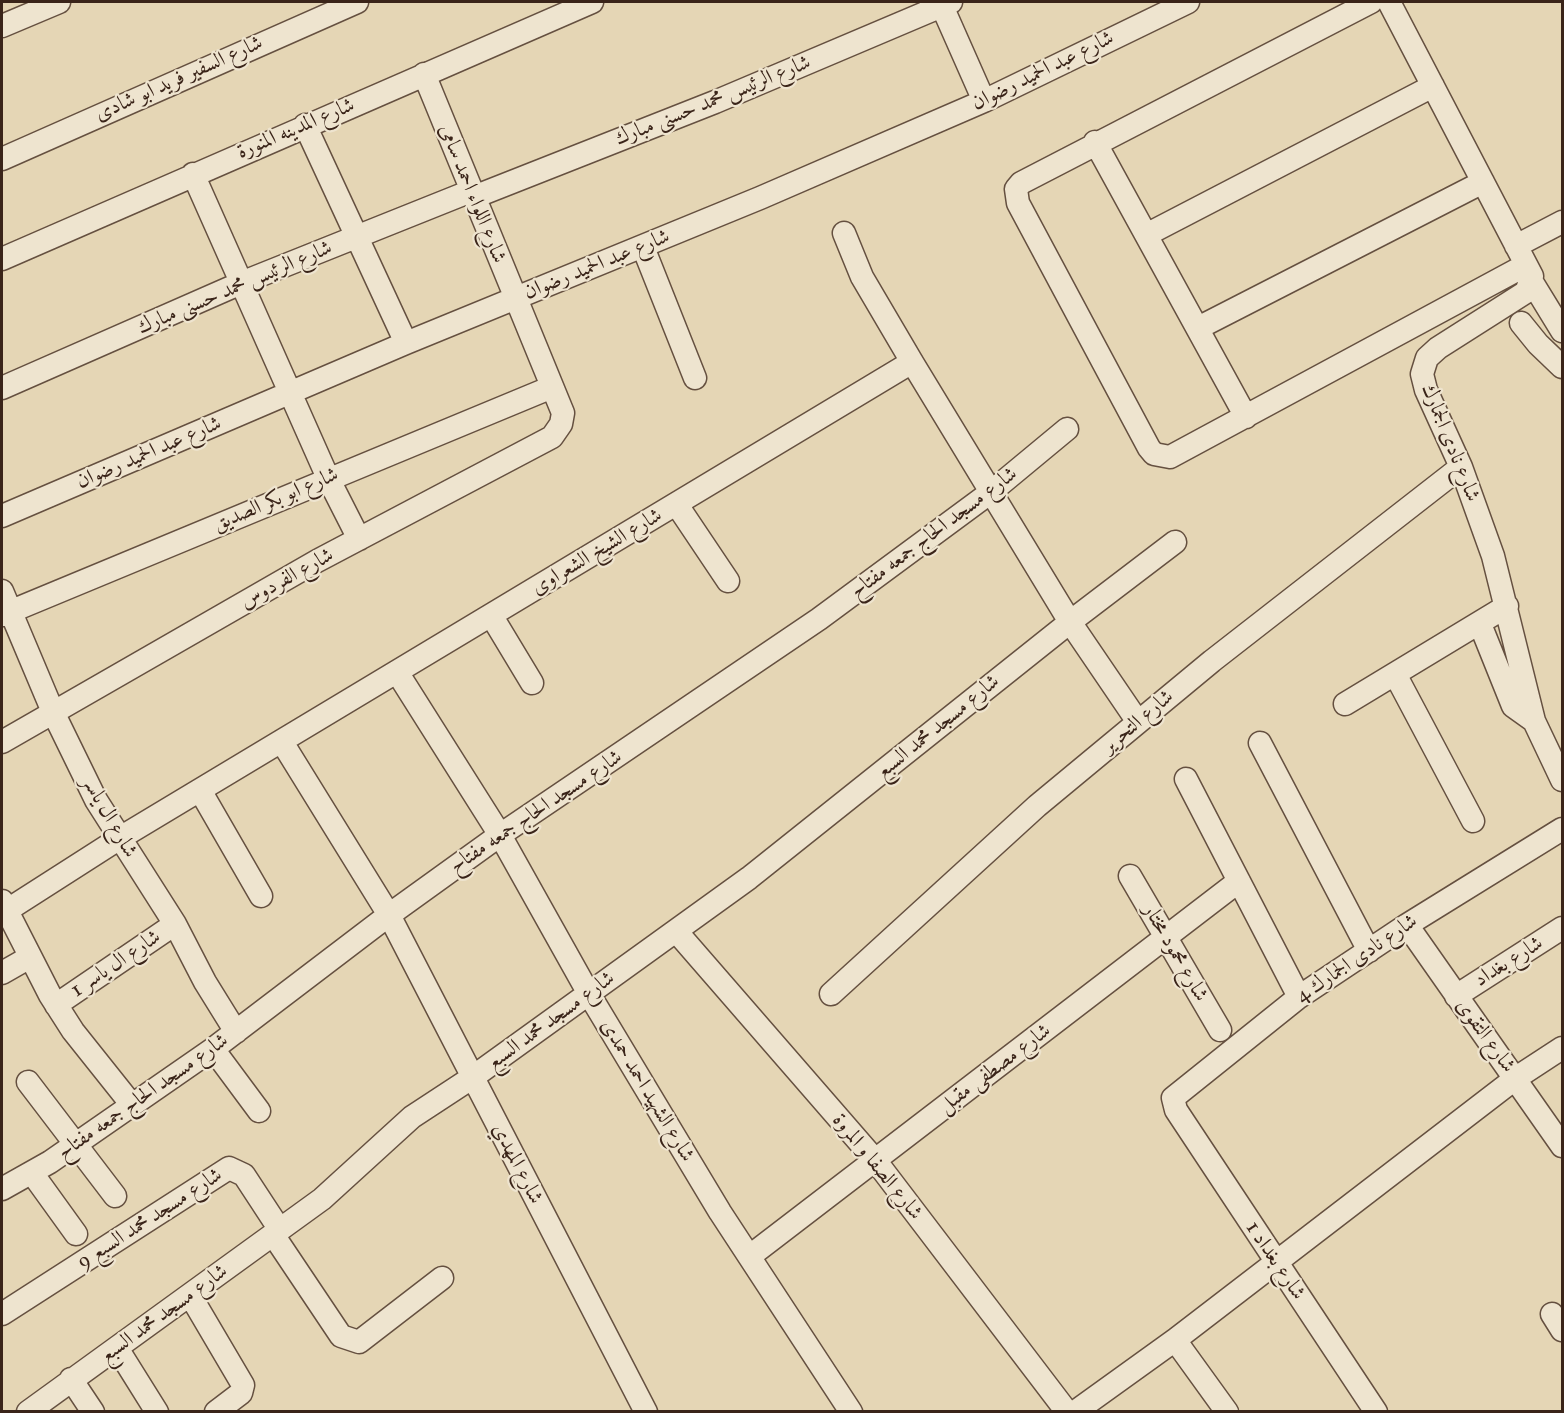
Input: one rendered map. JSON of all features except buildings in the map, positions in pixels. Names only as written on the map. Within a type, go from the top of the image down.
[{"type":"street","points":[[2,27],[59,2]]},
{"type":"street","name":"شارع السفير فريد ابو شادى","points":[[2,159],[357,2]]},
{"type":"street","name":"شارع المدينه المنورة","points":[[2,259],[305,125],[592,2]]},
{"type":"street","name":"شارع عبد الحميد رضوان","points":[[2,516],[290,392],[643,247],[984,101],[1188,2]]},
{"type":"street","points":[[1371,2],[1095,142],[1021,183],[1016,196],[1154,454],[1170,457],[1525,264],[1563,222]]},
{"type":"street","points":[[1389,2],[1525,264],[1563,331]]},
{"type":"street","points":[[947,4],[984,101]]},
{"type":"street","name":"شارع الرئيس محمد حسنى مبارك","points":[[2,388],[241,283],[715,102],[947,4]]},
{"type":"street","name":"شارع اللواء احمد سامى","points":[[424,74],[563,412]]},
{"type":"street","points":[[1146,234],[1433,86]]},
{"type":"street","points":[[305,125],[406,343]]},
{"type":"street","points":[[1095,142],[1246,417]]},
{"type":"street","points":[[193,174],[328,478],[359,539]]},
{"type":"street","points":[[1198,328],[1483,182]]},
{"type":"street","points":[[844,233],[862,278],[912,362],[1070,622],[1138,722]]},
{"type":"street","points":[[643,247],[695,378]]},
{"type":"street","name":"شارع نادى الجمارك","points":[[1525,264],[1526,292],[1438,348],[1427,358],[1422,374],[1426,390],[1461,467],[1492,556],[1507,606],[1534,721],[1563,780]]},
{"type":"street","points":[[1521,323],[1538,344],[1563,367]]},
{"type":"street","name":"شارع الشيخ الشعراوى","points":[[4,906],[201,792],[912,362]]},
{"type":"street","name":"شارع ابو بكر الصديق","points":[[5,606],[552,387]]},
{"type":"street","name":"شارع الفردوس","points":[[2,742],[359,539],[552,437],[561,424],[563,412]]},
{"type":"street","name":"شارع مسجد الحاج جمعه مفتاح","points":[[2,1189],[75,1145],[213,1049],[389,915],[500,835],[741,674],[991,492],[1067,429]]},
{"type":"street","name":"شارع التحرير","points":[[831,994],[1037,806],[1212,661],[1461,467]]},
{"type":"street","points":[[677,505],[728,581]]},
{"type":"street","name":"شارع مسجد محمد السبع","points":[[31,1411],[71,1379],[322,1199],[412,1118],[473,1077],[749,878],[1070,622],[1175,542]]},
{"type":"street","name":"شارع ال ياسر","points":[[5,606],[96,800],[175,924],[205,982],[236,1032]]},
{"type":"street","points":[[1345,704],[1507,606]]},
{"type":"street","points":[[491,615],[531,683]]},
{"type":"street","points":[[1480,624],[1513,706],[1534,721]]},
{"type":"street","name":"شارع الشهيد احمد حمدى","points":[[397,672],[500,835],[589,994],[714,1203],[851,1412]]},
{"type":"street","points":[[1395,674],[1473,821]]},
{"type":"street","points":[[282,742],[389,915]]},
{"type":"street","points":[[1260,743],[1369,951]]},
{"type":"street","points":[[1186,779],[1299,997]]},
{"type":"street","points":[[201,792],[261,896]]},
{"type":"street","name":"شارع نادى الجمارك 4","points":[[1176,1110],[1172,1104],[1177,1093],[1299,997],[1407,925],[1563,829]]},
{"type":"street","name":"شارع محمود مختار","points":[[1130,876],[1220,1030]]},
{"type":"street","name":"شارع مصطفى مقبل","points":[[750,1256],[1239,881]]},
{"type":"street","points":[[4,906],[56,1005],[132,1105]]},
{"type":"street","name":"شارع المهدي","points":[[389,915],[646,1412]]},
{"type":"street","name":"شارع ال ياسر 1","points":[[56,1005],[175,924]]},
{"type":"street","name":"شارع التقوى","points":[[1407,925],[1563,1146]]},
{"type":"street","name":"شارع بغداد","points":[[1456,996],[1563,928]]},
{"type":"street","name":"شارع الصفا و المروة","points":[[676,931],[875,1160],[1067,1412]]},
{"type":"street","points":[[2,973],[30,957]]},
{"type":"street","points":[[1076,1412],[1175,1340],[1516,1078],[1563,1048]]},
{"type":"street","points":[[213,1049],[259,1111]]},
{"type":"street","points":[[27,1082],[115,1196]]},
{"type":"street","name":"شارع بغداد 1","points":[[1176,1110],[1376,1412]]},
{"type":"street","name":"شارع مسجد محمد السبع 9","points":[[2,1314],[229,1168],[243,1175],[277,1233]]},
{"type":"street","points":[[32,1173],[76,1234]]},
{"type":"street","points":[[277,1233],[341,1336],[350,1340],[359,1342],[442,1278]]},
{"type":"street","points":[[190,1295],[243,1389],[216,1412]]},
{"type":"street","points":[[1175,1340],[1227,1412]]},
{"type":"street","points":[[117,1348],[157,1412]]},
{"type":"street","points":[[71,1379],[93,1412]]}]
